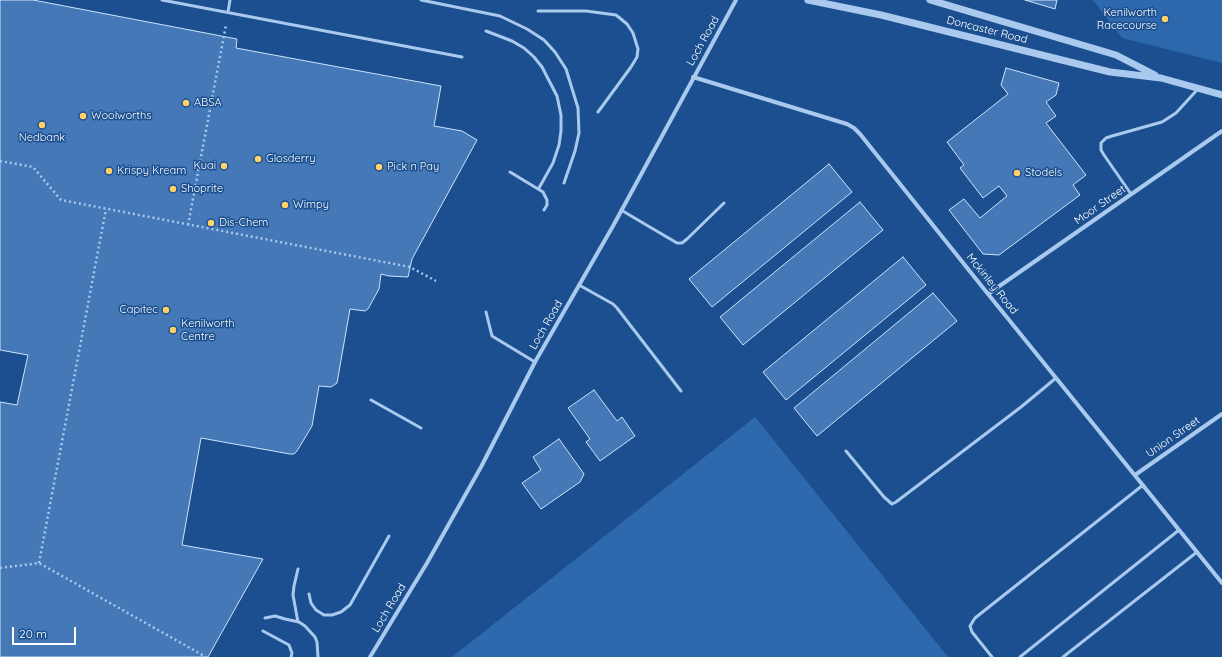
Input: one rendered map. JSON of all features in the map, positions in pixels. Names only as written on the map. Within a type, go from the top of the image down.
[{"type":"street","name":"Loch Road","points":[[370,657],[427,562],[481,467],[535,362],[621,210],[736,0]]},
{"type":"street","name":"Doncaster Road","points":[[808,0],[881,15],[1110,72],[1161,78],[1222,95]]},
{"type":"street","name":"Doncaster Road","points":[[930,0],[1116,55],[1161,78]]},
{"type":"street","name":"Mckinley Road","points":[[693,77],[847,124],[854,128],[868,142],[988,294],[1222,583]]},
{"type":"street","name":"Moor Street","points":[[988,294],[1222,131]]},
{"type":"street","name":"Union Street","points":[[1135,475],[1222,414]]},
{"type":"lane","points":[[162,0],[462,57]]},
{"type":"lane","points":[[228,12],[230,0]]},
{"type":"lane","points":[[421,0],[500,16],[527,28],[544,40],[555,52],[566,69],[578,108],[579,133],[575,152],[564,183]]},
{"type":"lane","points":[[538,11],[586,11],[616,15],[627,24],[633,33],[638,49],[637,57],[598,112]]},
{"type":"lane","points":[[486,31],[512,41],[529,52],[542,67],[557,96],[561,131],[553,163],[539,188]]},
{"type":"lane","points":[[1132,194],[1104,155],[1101,150],[1101,143],[1106,138],[1162,122],[1176,113],[1198,88]]},
{"type":"lane","points":[[510,172],[539,188],[543,192],[547,200],[547,205],[544,210]]},
{"type":"lane","points":[[621,210],[677,243],[682,243],[724,203]]},
{"type":"lane","points":[[579,285],[613,304],[617,308],[681,391]]},
{"type":"lane","points":[[486,312],[492,336],[535,362]]},
{"type":"lane","points":[[846,450],[884,497],[892,504],[1014,412],[1056,378]]},
{"type":"lane","points":[[371,400],[421,428]]},
{"type":"lane","points":[[992,657],[972,632],[970,626],[975,618],[1143,485]]},
{"type":"lane","points":[[1020,657],[1179,530]]},
{"type":"lane","points":[[309,594],[311,603],[316,610],[324,614],[332,615],[341,612],[350,605],[389,536]]},
{"type":"lane","points":[[1063,657],[1197,552]]},
{"type":"lane","points":[[298,569],[293,595],[298,622]]},
{"type":"lane","points":[[265,618],[275,616],[298,622],[305,626],[315,637],[318,648],[318,657]]},
{"type":"lane","points":[[263,631],[289,645],[292,653],[291,657]]},
{"type":"path","points":[[188,225],[228,12]]},
{"type":"path","points":[[0,161],[33,167],[61,200],[410,266],[436,281]]},
{"type":"path","points":[[39,563],[106,209]]},
{"type":"path","points":[[0,568],[39,563],[206,657]]},
{"type":"shaded area","name":"Kenilworth Racecourse","points":[[1093,0],[1222,0],[1222,63],[1122,38]]},
{"type":"shaded area","points":[[755,417],[948,657],[452,657]]},
{"type":"building","name":"Kenilworth Centre","points":[[0,0],[33,0],[237,39],[236,48],[441,86],[434,126],[462,131],[477,140],[412,259],[408,277],[381,274],[379,289],[368,309],[365,311],[350,309],[337,383],[331,387],[319,386],[312,426],[297,451],[294,454],[290,454],[201,438],[182,545],[263,559],[208,657],[0,657],[0,402],[17,405],[28,355],[0,350]]},
{"type":"building","points":[[1025,0],[1057,0],[1055,9]]},
{"type":"building","points":[[1006,68],[1059,83],[1056,95],[1046,102],[1056,116],[1046,123],[1086,175],[1073,185],[1080,195],[999,255],[983,254],[949,210],[964,199],[980,218],[1007,196],[999,186],[983,198],[960,168],[964,165],[947,142],[1008,94],[1001,85]]},
{"type":"building","points":[[829,164],[852,192],[712,307],[689,279]]},
{"type":"building","points":[[860,202],[883,230],[743,345],[720,317]]},
{"type":"building","points":[[903,257],[926,285],[786,400],[763,372]]},
{"type":"building","points":[[933,293],[957,321],[817,436],[794,408]]},
{"type":"building","points":[[594,390],[617,421],[622,417],[635,436],[600,461],[586,442],[590,439],[568,408]]},
{"type":"building","points":[[559,439],[584,474],[580,482],[541,509],[522,483],[541,470],[533,457]]},
{"type":"place","name":"Kenilworth Racecourse","points":[[1165,19]]},
{"type":"place","name":"ABSA","points":[[186,103]]},
{"type":"place","name":"Woolworths","points":[[83,116]]},
{"type":"place","name":"Nedbank","points":[[42,125]]},
{"type":"place","name":"Glosderry","points":[[258,159]]},
{"type":"place","name":"Kuai","points":[[224,166]]},
{"type":"place","name":"Pick n Pay","points":[[379,167]]},
{"type":"place","name":"Krispy Kream","points":[[109,171]]},
{"type":"place","name":"Stodels","points":[[1017,173]]},
{"type":"place","name":"Shoprite","points":[[173,189]]},
{"type":"place","name":"Wimpy","points":[[285,205]]},
{"type":"place","name":"Dis-Chem","points":[[211,223]]},
{"type":"place","name":"Capitec","points":[[166,310]]},
{"type":"place","name":"Kenilworth Centre","points":[[173,330]]}]
